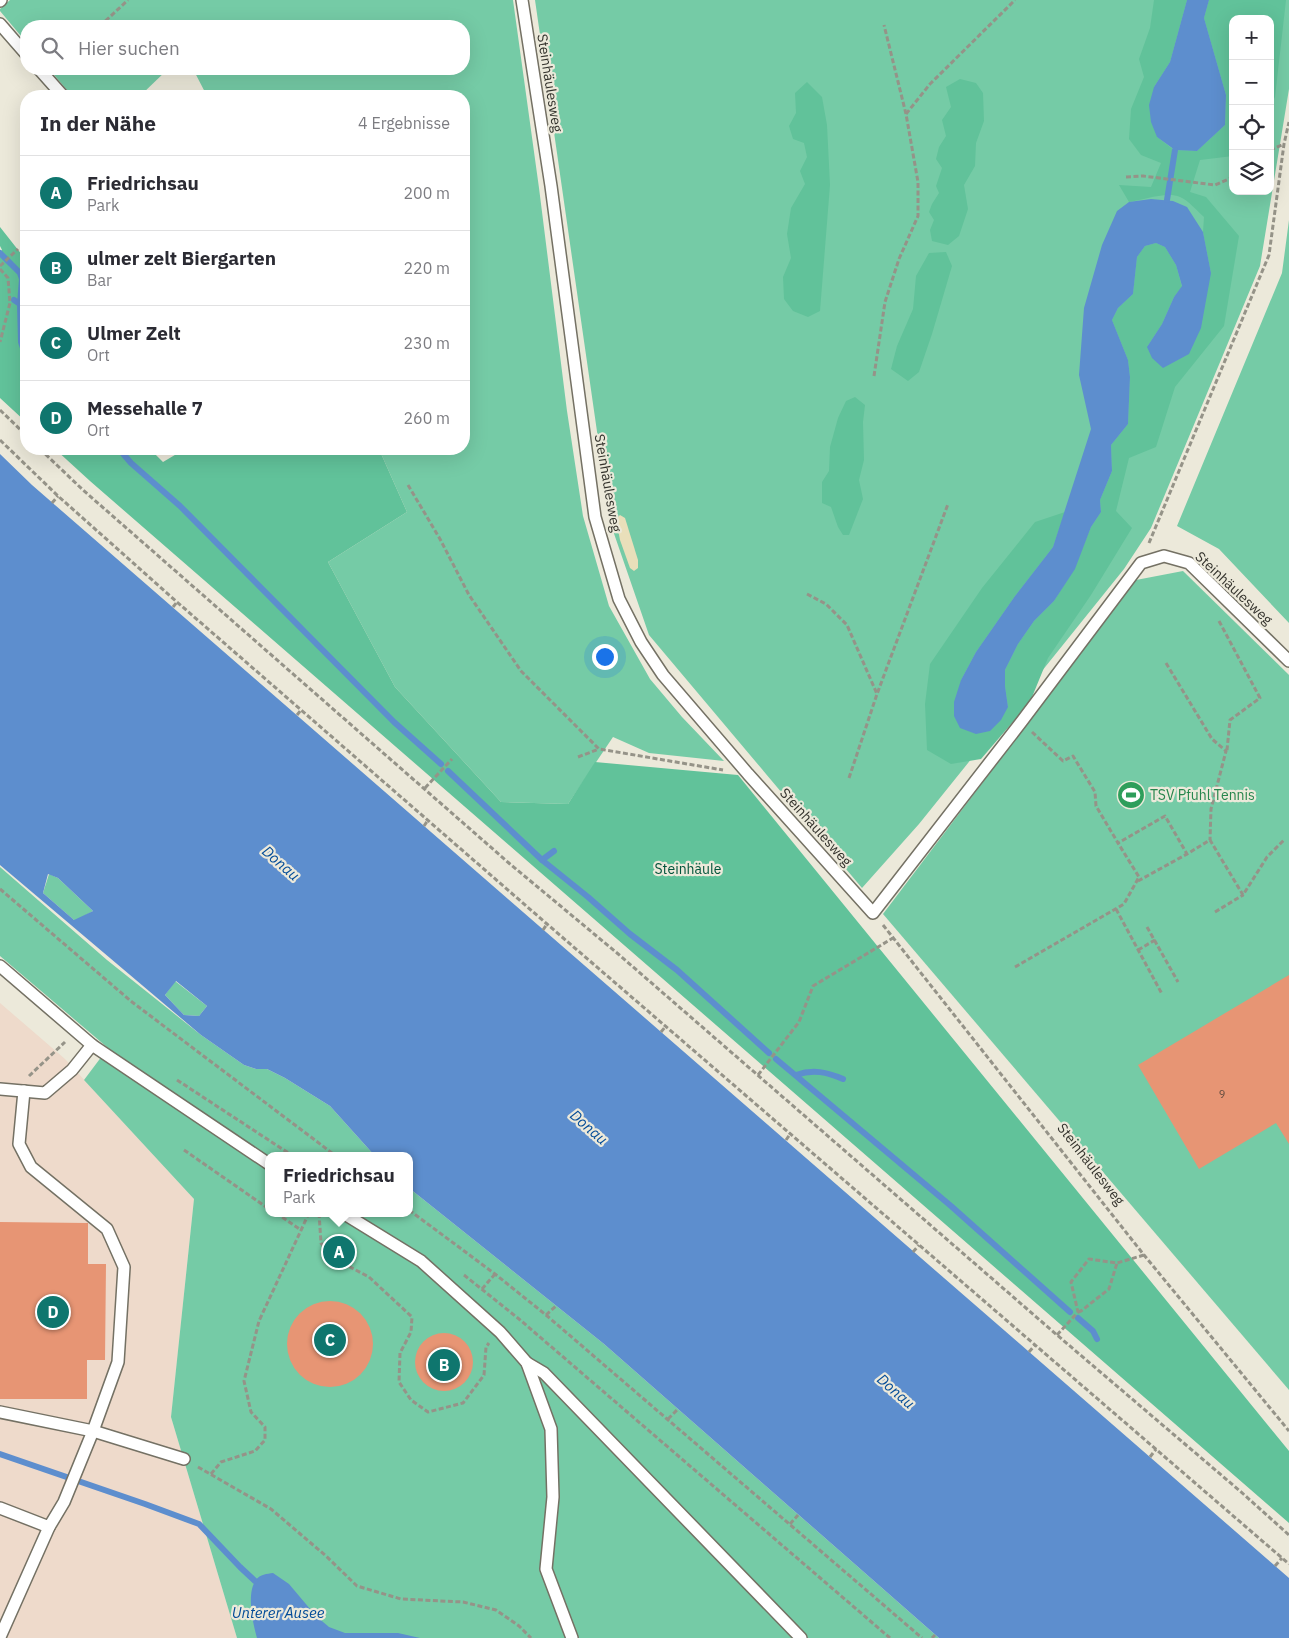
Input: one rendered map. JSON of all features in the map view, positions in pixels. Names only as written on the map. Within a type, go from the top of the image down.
[{"type":"lane","name":"Steinhäulesweg","points":[[522,0],[552,195],[595,517],[619,598],[642,642],[663,675],[748,774],[873,912]]},
{"type":"lane","points":[[0,24],[20,47]]},
{"type":"lane","points":[[44,75],[58,90]]},
{"type":"lane","name":"Steinhäulesweg","points":[[1141,563],[1164,556],[1189,563],[1289,661]]},
{"type":"lane","points":[[873,912],[1022,722],[1141,563]]},
{"type":"lane","points":[[0,966],[92,1045],[265,1161]]},
{"type":"lane","points":[[0,1089],[45,1093],[72,1070],[92,1045]]},
{"type":"lane","points":[[0,1637],[49,1527],[64,1502],[80,1466],[118,1362],[124,1267],[107,1229],[31,1167],[19,1144],[24,1091]]},
{"type":"lane","points":[[350,1217],[421,1261],[500,1332],[527,1363],[544,1373],[801,1638]]},
{"type":"lane","points":[[527,1363],[551,1429],[553,1498],[546,1569],[572,1638]]},
{"type":"lane","points":[[0,1412],[93,1431],[184,1459]]},
{"type":"lane","points":[[0,1508],[49,1527]]},
{"type":"path","points":[[106,20],[128,0]]},
{"type":"path","points":[[906,114],[930,84],[1015,0]]},
{"type":"path","points":[[874,376],[884,302],[899,259],[918,216],[918,182],[906,114],[884,25]]},
{"type":"path","points":[[1141,563],[1269,255],[1284,144],[1289,122]]},
{"type":"path","points":[[1274,148],[1284,144]]},
{"type":"path","points":[[1126,177],[1143,176],[1216,185],[1229,179]]},
{"type":"path","points":[[0,342],[10,303],[8,278],[0,268],[18,249]]},
{"type":"path","points":[[0,410],[20,430]]},
{"type":"path","points":[[0,440],[58,496],[177,602],[1289,1564]]},
{"type":"path","points":[[46,455],[83,490],[510,864],[758,1074],[1289,1535]]},
{"type":"path","points":[[408,485],[469,595],[521,671],[599,749]]},
{"type":"path","points":[[52,502],[58,496]]},
{"type":"path","points":[[849,778],[877,694],[948,504]]},
{"type":"path","points":[[807,594],[826,604],[847,625],[877,694]]},
{"type":"path","points":[[172,607],[177,602]]},
{"type":"path","points":[[1219,621],[1260,698],[1230,720],[1226,751],[1211,809],[1210,840],[1243,896]]},
{"type":"path","points":[[1166,663],[1212,740],[1226,751]]},
{"type":"path","points":[[297,715],[302,710]]},
{"type":"path","points":[[1015,967],[1124,904],[1138,882],[1139,877],[1096,806],[1095,792],[1073,756],[1063,761],[1022,722]]},
{"type":"path","points":[[578,757],[599,749],[748,774]]},
{"type":"path","points":[[424,788],[452,759]]},
{"type":"path","points":[[1118,843],[1165,816],[1187,854]]},
{"type":"path","points":[[424,826],[428,820]]},
{"type":"path","points":[[1138,882],[1210,840]]},
{"type":"path","points":[[1215,912],[1243,896],[1267,857],[1284,840]]},
{"type":"path","points":[[0,889],[132,1002],[331,1152]]},
{"type":"path","points":[[1116,909],[1162,994]]},
{"type":"path","name":"Steinhäulesweg","points":[[873,912],[1144,1255],[1289,1431]]},
{"type":"path","points":[[543,930],[547,924]]},
{"type":"path","points":[[1148,927],[1178,982]]},
{"type":"path","points":[[758,1074],[799,1022],[813,986],[893,938]]},
{"type":"path","points":[[1138,950],[1155,940]]},
{"type":"path","points":[[661,1032],[666,1026]]},
{"type":"path","points":[[28,1078],[76,1032]]},
{"type":"path","points":[[169,1075],[287,1152]]},
{"type":"path","points":[[786,1140],[791,1134]]},
{"type":"path","points":[[184,1150],[265,1205]]},
{"type":"path","points":[[413,1213],[546,1315],[922,1638]]},
{"type":"path","points":[[282,1217],[301,1230]]},
{"type":"path","points":[[308,1217],[259,1321],[244,1381],[252,1412],[264,1427],[265,1440],[254,1451],[221,1462],[211,1474],[270,1509],[326,1556],[357,1586],[401,1599],[463,1602],[496,1610],[519,1626],[531,1638]]},
{"type":"path","points":[[319,1217],[321,1243],[333,1258],[369,1277],[412,1317],[411,1332],[400,1353],[399,1382],[411,1400],[428,1412],[463,1403],[484,1375],[486,1347],[500,1332]]},
{"type":"path","points":[[913,1252],[919,1245]]},
{"type":"path","points":[[1078,1312],[1071,1282],[1089,1259],[1117,1263],[1144,1255]]},
{"type":"path","points":[[1057,1335],[1078,1312],[1109,1289],[1117,1263]]},
{"type":"path","points":[[495,1274],[482,1289],[890,1638]]},
{"type":"path","points":[[546,1315],[556,1306]]},
{"type":"path","points":[[1029,1352],[1035,1346]]},
{"type":"path","points":[[668,1419],[677,1410]]},
{"type":"path","points":[[1150,1457],[1156,1449]]},
{"type":"path","points":[[790,1524],[798,1515]]},
{"type":"path","points":[[1275,1566],[1282,1558]]},
{"type":"shaded area","points":[[0,1003],[65,1059],[194,1199],[171,1417],[237,1638],[0,1638]]},
{"type":"green space","points":[[10,0],[513,0],[567,411],[583,516],[609,606],[650,679],[682,717],[724,761],[649,753],[613,737],[568,804],[501,802],[395,687],[328,562],[407,512],[382,455],[470,455],[470,90],[204,90],[196,75],[470,75],[470,20],[20,20],[20,35],[0,9]]},
{"type":"green space","points":[[535,0],[1289,0],[1289,89],[1274,181],[1274,15],[1229,15],[1229,195],[1272,195],[1260,266],[1151,528],[1124,569],[919,824],[862,888],[649,635],[610,522]]},
{"type":"green space","points":[[1154,0],[1187,0],[1170,62],[1154,87],[1157,137],[1174,150],[1197,151],[1225,125],[1226,95],[1204,18],[1209,0],[1286,0],[1274,99],[1274,15],[1229,15],[1229,156],[1200,160],[1190,192],[1206,197],[1239,236],[1224,326],[1175,387],[1156,447],[1129,458],[1116,511],[1132,528],[1091,595],[1048,658],[1030,702],[981,759],[951,764],[927,750],[925,704],[930,664],[982,588],[1035,522],[1065,512],[1053,547],[1015,596],[976,652],[961,680],[1008,707],[1005,670],[1018,644],[1034,621],[1054,601],[1074,569],[1091,527],[1101,512],[1100,500],[1112,471],[1111,445],[1128,424],[1130,377],[1128,360],[1112,320],[1118,308],[1133,294],[1137,257],[1145,246],[1156,243],[1165,247],[1176,265],[1182,287],[1174,297],[1162,324],[1147,347],[1211,273],[1203,232],[1204,217],[1186,201],[1175,195],[1155,196],[1129,202],[1119,185],[1151,187],[1161,163],[1141,155],[1129,139],[1131,109],[1144,77],[1139,59],[1150,28]]},
{"type":"green space","points":[[54,75],[162,75],[146,90],[67,90]]},
{"type":"green space","points":[[960,79],[976,83],[983,93],[984,121],[976,143],[975,166],[964,185],[968,209],[959,236],[948,245],[932,241],[930,230],[934,220],[929,212],[939,193],[936,186],[942,168],[936,159],[939,147],[946,136],[942,120],[951,107],[946,87]]},
{"type":"green space","points":[[807,82],[822,97],[827,125],[830,185],[820,311],[808,317],[793,311],[784,299],[783,277],[791,258],[787,234],[791,208],[805,184],[800,171],[807,157],[804,143],[793,139],[789,126],[796,113],[795,93]]},
{"type":"green space","points":[[1289,220],[1289,623],[1219,549],[1177,526],[1282,273]]},
{"type":"green space","points":[[0,227],[20,252],[20,416],[0,398],[0,252],[2,250],[0,246]]},
{"type":"green space","points":[[946,252],[952,266],[932,334],[919,372],[908,381],[891,369],[897,346],[913,309],[916,276],[929,253]]},
{"type":"green space","points":[[855,397],[865,405],[863,422],[864,460],[859,480],[863,499],[849,535],[843,535],[831,507],[822,503],[822,482],[829,471],[830,447],[838,418],[846,401]]},
{"type":"green space","name":"Steinhäule","points":[[62,455],[156,455],[163,462],[175,455],[382,455],[407,512],[328,562],[395,687],[501,802],[568,804],[595,762],[738,775],[1289,1451],[1289,1523]]},
{"type":"green space","name":"TSV Pfuhl Tennis","points":[[1183,571],[1289,675],[1289,1390],[883,914],[1136,580]]},
{"type":"green space","points":[[0,867],[107,960],[201,1035],[244,1065],[256,1069],[267,1069],[330,1106],[371,1152],[265,1152],[265,1217],[413,1217],[413,1191],[604,1344],[939,1638],[237,1638],[171,1417],[194,1199],[84,1080],[108,1048],[0,956]]},
{"type":"green space","points":[[49,874],[58,878],[93,911],[75,921],[43,893]]},
{"type":"green space","points":[[175,981],[207,1006],[199,1016],[184,1015],[165,995]]},
{"type":"sand","points":[[620,515],[625,518],[638,560],[638,568],[634,571],[630,568],[620,540],[616,519]]},
{"type":"water","points":[[1187,0],[1209,0],[1204,18],[1226,95],[1225,125],[1197,151],[1175,150],[1157,137],[1151,122],[1149,105],[1154,87],[1170,62]]},
{"type":"water","points":[[1151,199],[1173,201],[1187,207],[1203,232],[1211,273],[1201,328],[1189,354],[1163,368],[1152,358],[1147,347],[1162,324],[1174,297],[1182,286],[1176,265],[1165,247],[1156,243],[1145,246],[1137,257],[1133,294],[1118,308],[1112,320],[1128,360],[1130,377],[1128,424],[1111,445],[1112,471],[1100,500],[1101,512],[1091,527],[1075,569],[1054,601],[1034,621],[1018,644],[1005,670],[1008,707],[1001,720],[990,731],[976,734],[960,728],[954,716],[954,702],[961,680],[976,652],[1015,596],[1053,547],[1091,429],[1079,375],[1084,308],[1102,245],[1117,211],[1129,202]]},
{"type":"water","name":"Donau","points":[[0,454],[32,485],[1289,1578],[1289,1638],[939,1638],[604,1344],[413,1191],[413,1152],[371,1152],[330,1106],[267,1069],[256,1069],[244,1065],[201,1035],[0,865]],"holes":[[[48,874],[58,878],[93,911],[74,920],[43,893]],[[176,981],[207,1006],[199,1016],[184,1015],[165,995]]]},
{"type":"water","name":"Unterer Ausee","points":[[273,1573],[289,1584],[316,1616],[329,1627],[345,1633],[398,1633],[420,1638],[257,1638],[251,1609],[251,1593],[256,1580],[264,1575]]},
{"type":"building","points":[[1289,975],[1289,1144],[1276,1123],[1199,1169],[1138,1065]]},
{"type":"building","points":[[0,1222],[88,1223],[88,1264],[106,1264],[105,1360],[87,1360],[87,1399],[0,1399]]},
{"type":"building","points":[[330,1301],[346,1305],[360,1314],[369,1328],[373,1344],[369,1360],[360,1374],[346,1383],[330,1387],[314,1383],[300,1374],[291,1360],[287,1344],[291,1328],[300,1314],[314,1305]]},
{"type":"building","points":[[438,1333],[450,1333],[465,1341],[473,1356],[473,1368],[465,1383],[450,1391],[438,1391],[423,1383],[415,1368],[415,1356],[423,1341]]},
{"type":"waterway","points":[[1167,200],[1175,150]]},
{"type":"waterway","points":[[0,253],[20,273]]},
{"type":"waterway","points":[[14,300],[20,304]]},
{"type":"waterway","points":[[124,455],[180,506],[394,722],[441,764]]},
{"type":"waterway","points":[[448,771],[542,860],[630,934],[677,970],[769,1053]]},
{"type":"waterway","points":[[542,860],[554,851]]},
{"type":"waterway","points":[[776,1059],[951,1206],[1070,1312]]},
{"type":"waterway","points":[[796,1075],[820,1072],[843,1079]]},
{"type":"waterway","points":[[1078,1318],[1093,1331],[1097,1339]]},
{"type":"waterway","points":[[0,1454],[199,1524],[255,1581]]},
{"type":"place","name":"TSV Pfuhl Tennis","points":[[1131,795]]},
{"type":"place","name":"Friedrichsau","points":[[339,1252]]},
{"type":"place","name":"Messehalle 7","points":[[53,1312]]},
{"type":"place","name":"Ulmer Zelt","points":[[330,1340]]},
{"type":"place","name":"ulmer zelt Biergarten","points":[[444,1365]]}]
